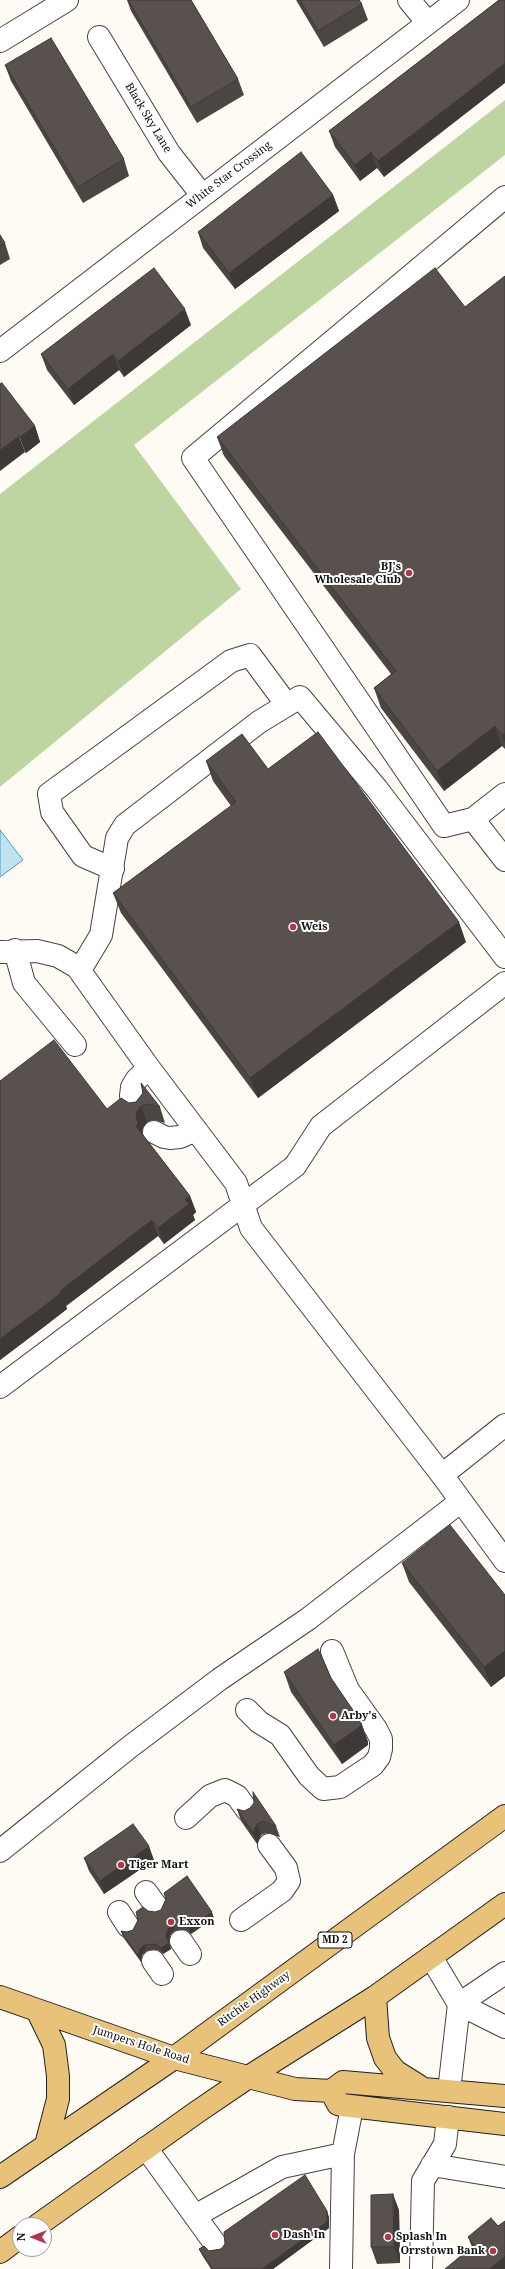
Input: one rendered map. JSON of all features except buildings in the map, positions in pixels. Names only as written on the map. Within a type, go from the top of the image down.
[{"type":"main road","name":"Ritchie Highway","points":[[0,2176],[174,2058],[505,1816]]},
{"type":"main road","points":[[49,2217],[250,2076],[375,1997],[505,1904]]},
{"type":"main road","name":"Jumpers Hole Road","points":[[0,1997],[174,2058],[250,2076],[295,2089],[331,2091],[343,2082],[505,2096]]},
{"type":"main road","points":[[375,1997],[378,2038],[385,2058],[395,2071],[424,2089]]},
{"type":"main road","points":[[37,2010],[54,2045],[58,2076],[58,2098],[46,2145]]},
{"type":"main road","points":[[331,2091],[339,2104],[352,2107],[505,2124]]},
{"type":"main road","points":[[0,2252],[12,2243]]},
{"type":"street","points":[[0,41],[67,0]]},
{"type":"street","points":[[409,0],[428,23]]},
{"type":"street","name":"White Star Crossing","points":[[0,351],[458,0]]},
{"type":"street","name":"Black Sky Lane","points":[[99,38],[168,153],[202,195]]},
{"type":"street","points":[[505,197],[193,458],[444,826],[473,819],[505,794]]},
{"type":"street","points":[[112,868],[83,856],[52,812],[49,794],[231,660],[250,655],[287,705]]},
{"type":"street","points":[[80,970],[101,935],[117,838],[125,825],[259,722],[300,697],[377,789],[505,957]]},
{"type":"street","points":[[473,819],[505,860]]},
{"type":"street","points":[[75,1045],[24,983],[7,951],[37,951],[58,956],[80,970],[149,1068],[236,1183],[251,1228],[442,1475],[460,1502],[505,1561]]},
{"type":"street","points":[[0,1387],[243,1203],[295,1166],[321,1126],[505,983]]},
{"type":"street","points":[[136,1107],[131,1096],[132,1087],[137,1079],[149,1068]]},
{"type":"street","points":[[154,1132],[164,1138],[170,1138],[180,1137],[196,1130]]},
{"type":"street","points":[[442,1475],[505,1425]]},
{"type":"street","points":[[0,1851],[131,1746],[220,1679],[308,1619],[460,1502]]},
{"type":"street","points":[[247,1710],[259,1722],[280,1735],[309,1776],[323,1789],[340,1787],[373,1765],[382,1750],[381,1739],[348,1690],[332,1651]]},
{"type":"street","points":[[186,1818],[210,1796],[225,1790],[237,1796],[247,1810]]},
{"type":"street","points":[[241,1920],[282,1891],[289,1881],[286,1868],[269,1844]]},
{"type":"street","points":[[480,1921],[505,1899]]},
{"type":"street","points":[[431,1957],[459,2004],[449,2091]]},
{"type":"street","points":[[459,2004],[505,1973]]},
{"type":"street","points":[[459,2004],[500,2019]]},
{"type":"street","points":[[341,2269],[343,2154],[352,2107]]},
{"type":"street","points":[[421,2269],[423,2181],[445,2144],[448,2117]]},
{"type":"street","points":[[146,2148],[216,2245]]},
{"type":"street","points":[[195,2216],[282,2167],[343,2154]]},
{"type":"street","points":[[432,2165],[505,2177]]},
{"type":"green space","points":[[505,100],[505,155],[134,445],[241,589],[0,787],[0,494]]},
{"type":"water","points":[[0,830],[23,860],[0,877]]},
{"type":"place","name":"BJ's Wholesale Club","points":[[409,573]]},
{"type":"place","name":"Weis","points":[[293,927]]},
{"type":"place","name":"Arby's","points":[[333,1716]]},
{"type":"place","name":"Tiger Mart","points":[[121,1865]]},
{"type":"place","name":"Exxon","points":[[171,1922]]},
{"type":"place","name":"Dash In","points":[[275,2235]]},
{"type":"place","name":"Splash In","points":[[388,2237]]},
{"type":"place","name":"Orrstown Bank","points":[[493,2251]]}]
